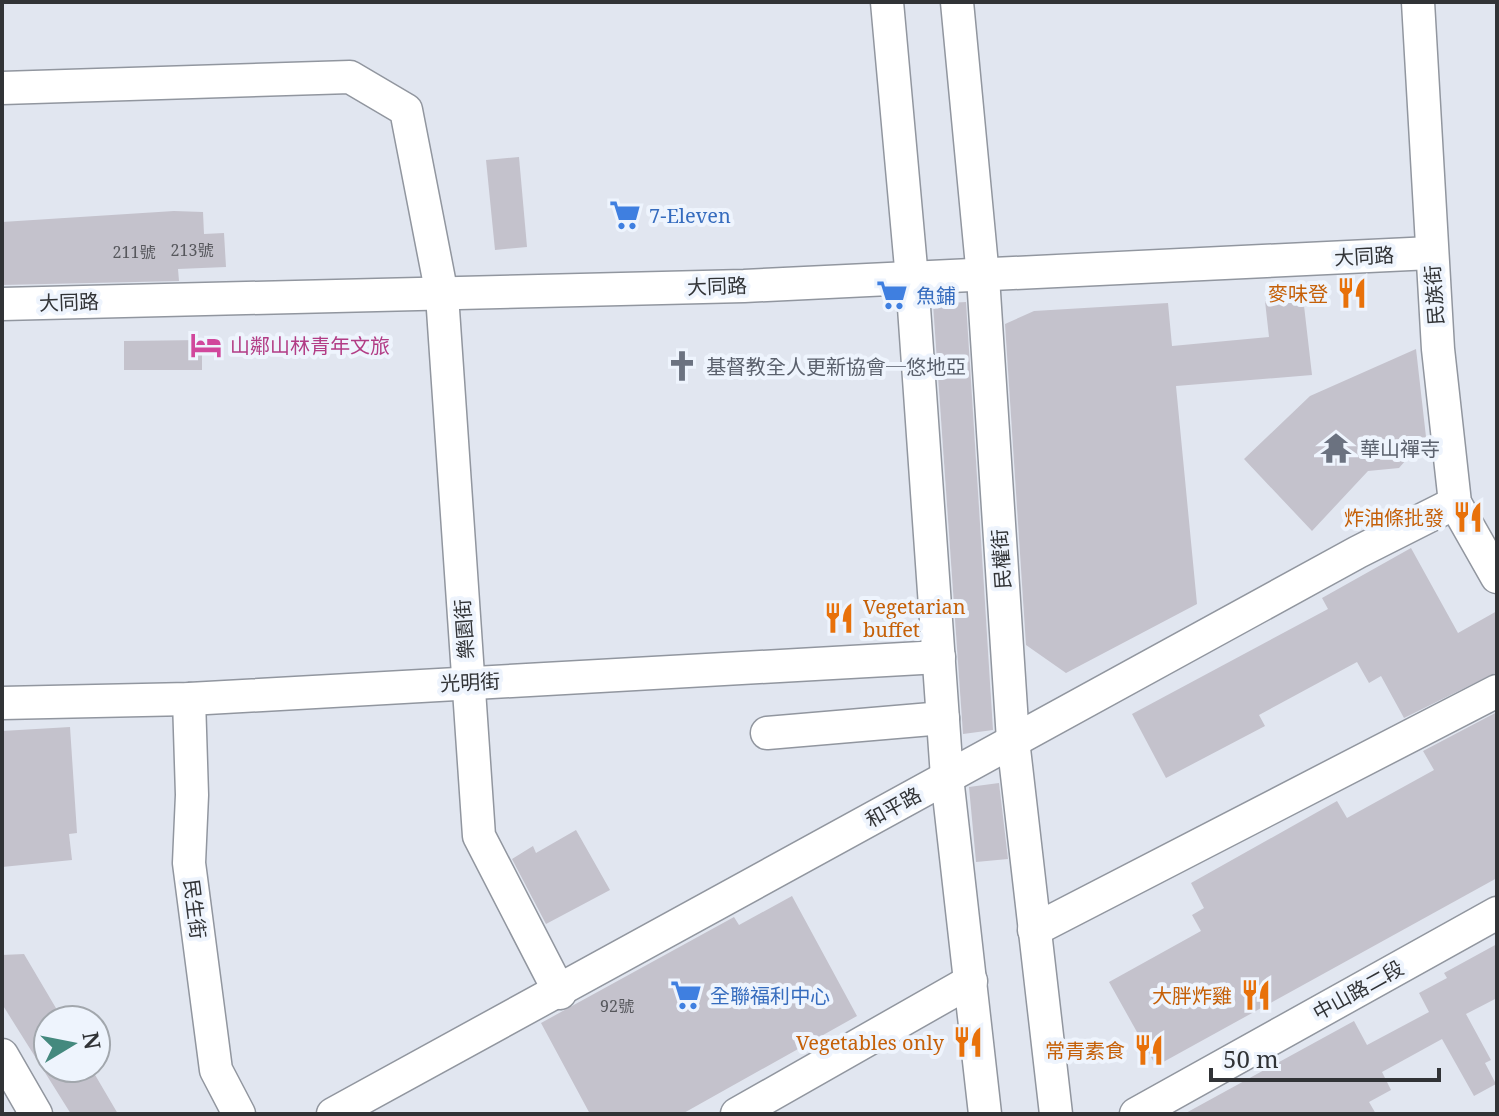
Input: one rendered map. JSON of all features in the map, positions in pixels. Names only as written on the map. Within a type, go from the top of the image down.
[{"type":"street","points":[[887,2],[912,279],[947,777],[985,1114]]},
{"type":"street","name":"民權街","points":[[957,2],[983,277],[1013,740],[1056,1114]]},
{"type":"street","name":"民族街","points":[[1418,2],[1431,253],[1455,503],[1497,577]]},
{"type":"street","name":"樂園街","points":[[2,88],[350,77],[406,110],[442,295],[479,836],[560,993]]},
{"type":"street","name":"大同路","points":[[2,304],[236,296],[442,295],[983,277],[1431,253]]},
{"type":"street","name":"和平路","points":[[333,1114],[560,993],[1013,740],[1455,503]]},
{"type":"street","name":"光明街","points":[[2,703],[189,699],[939,657]]},
{"type":"street","points":[[1034,930],[1497,691]]},
{"type":"street","name":"民生街","points":[[189,699],[192,795],[189,863],[216,1070],[239,1114]]},
{"type":"street","points":[[767,733],[943,718]]},
{"type":"street","name":"中山路二段","points":[[1136,1114],[1497,913]]},
{"type":"street","points":[[737,1114],[971,981]]},
{"type":"street","points":[[2,1055],[36,1114]]},
{"type":"building","points":[[519,157],[527,247],[495,250],[486,160]]},
{"type":"building","points":[[174,211],[203,212],[204,234],[224,233],[226,267],[178,269],[179,281],[2,285],[2,222]]},
{"type":"building","points":[[1303,297],[1312,375],[1176,386],[1197,604],[1066,673],[1026,645],[1005,324],[1034,311],[1168,303],[1172,346],[1269,337],[1265,301]]},
{"type":"building","points":[[966,302],[993,730],[963,734],[933,304]]},
{"type":"building","points":[[202,340],[202,370],[124,370],[124,341]]},
{"type":"building","name":"華山禪寺","points":[[1416,349],[1426,437],[1399,468],[1368,471],[1312,531],[1244,459],[1310,396]]},
{"type":"building","points":[[1411,548],[1458,633],[1497,611],[1497,672],[1404,718],[1381,676],[1369,683],[1357,662],[1259,715],[1265,726],[1166,778],[1132,714],[1328,609],[1322,598]]},
{"type":"building","points":[[1497,712],[1497,878],[1156,1066],[1109,982],[1201,931],[1192,915],[1204,908],[1191,883],[1337,801],[1347,818],[1434,770],[1423,751]]},
{"type":"building","points":[[70,727],[77,833],[69,834],[72,860],[2,867],[2,731]]},
{"type":"building","points":[[999,783],[1008,859],[976,862],[969,787]]},
{"type":"building","points":[[576,830],[610,890],[546,924],[512,859],[533,846],[536,853]]},
{"type":"building","name":"全聯福利中心","points":[[792,896],[857,1016],[682,1114],[590,1114],[541,1023],[734,917],[739,925]]},
{"type":"building","points":[[1497,944],[1497,998],[1466,1014],[1491,1060],[1485,1063],[1496,1084],[1474,1096],[1442,1039],[1382,1072],[1391,1090],[1369,1102],[1376,1114],[1184,1114],[1354,1021],[1367,1045],[1429,1012],[1419,993],[1447,978],[1444,973]]},
{"type":"building","points":[[24,954],[54,1004],[32,1004],[32,1052],[2,1004],[2,955]]},
{"type":"building","points":[[52,1084],[100,1084],[118,1114],[71,1114]]},
{"type":"place","name":"7-Eleven","points":[[625,215]]},
{"type":"place","name":"麥味登","points":[[1352,293]]},
{"type":"place","name":"魚鋪","points":[[892,295]]},
{"type":"place","name":"山鄰山林青年文旅","points":[[206,345]]},
{"type":"place","name":"基督教全人更新協會─悠地亞","points":[[682,366]]},
{"type":"place","name":"華山禪寺","points":[[1336,448]]},
{"type":"place","name":"炸油條批發","points":[[1468,517]]},
{"type":"place","name":"Vegetarian buffet","points":[[839,618]]},
{"type":"place","name":"全聯福利中心","points":[[686,995]]},
{"type":"place","name":"大胖炸雞","points":[[1256,995]]},
{"type":"place","name":"Vegetables only","points":[[968,1042]]},
{"type":"place","name":"常青素食","points":[[1149,1050]]}]
